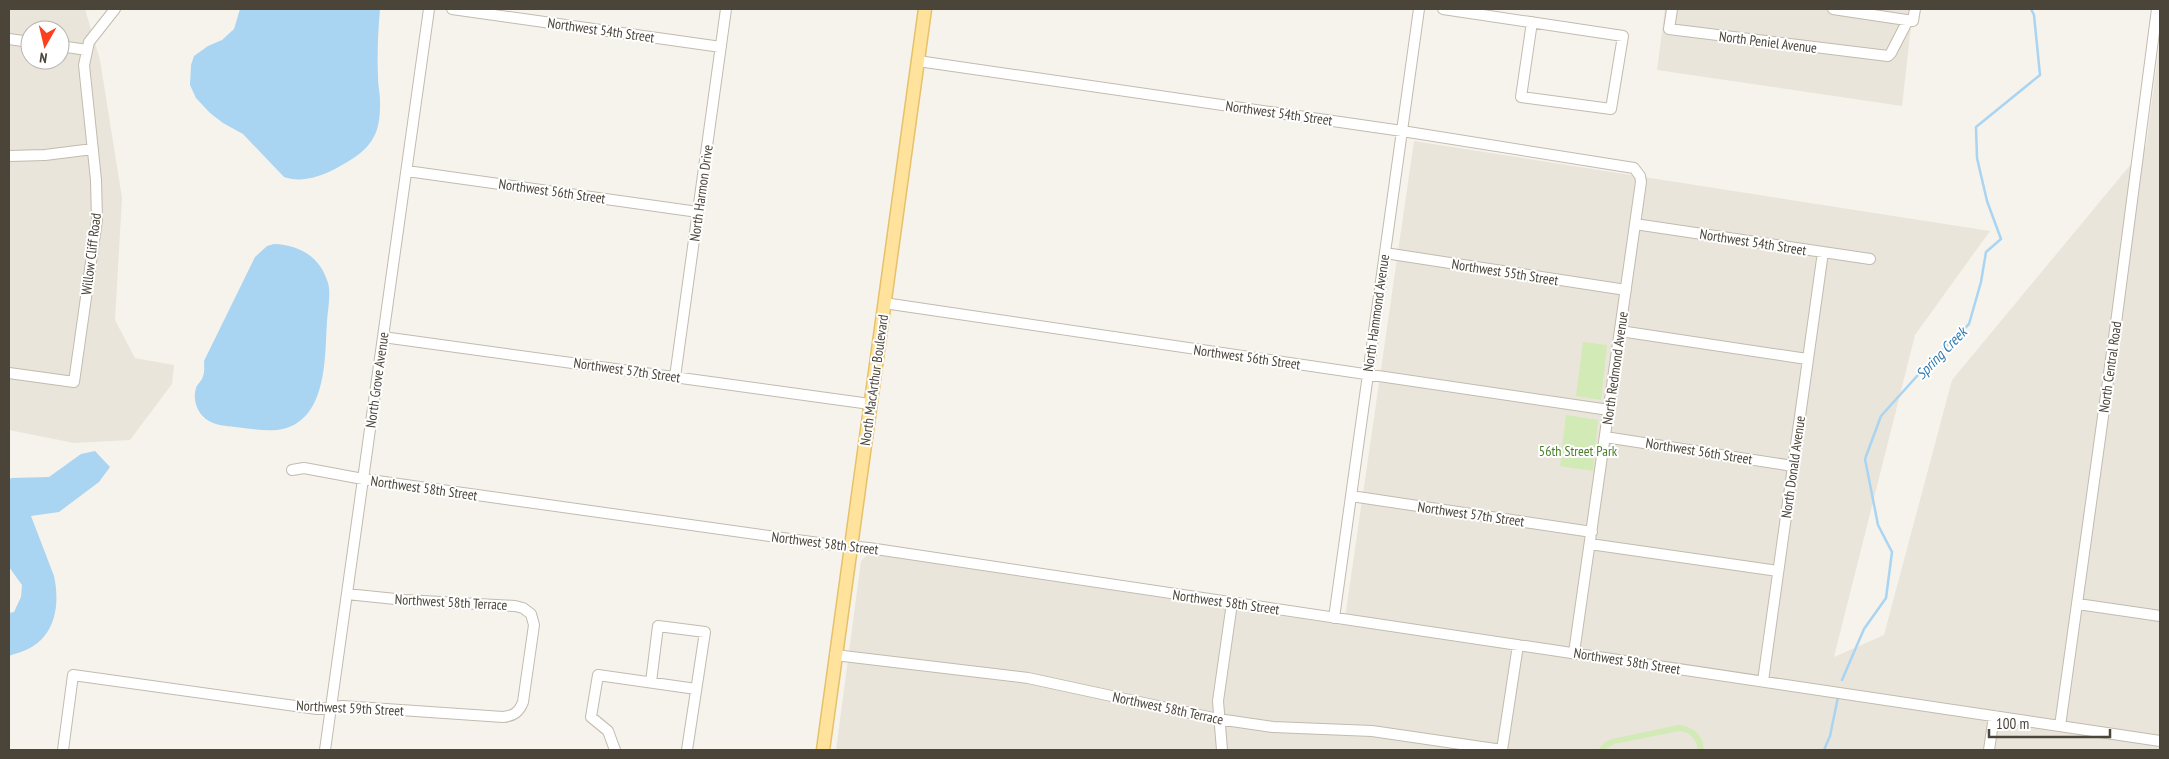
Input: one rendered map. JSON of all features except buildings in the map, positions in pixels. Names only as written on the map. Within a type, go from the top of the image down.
[{"type":"main road","name":"North MacArthur Boulevard","points":[[823,750],[925,9]]},
{"type":"street","name":"Willow Cliff Road","points":[[9,373],[74,382],[97,220],[93,149],[84,65],[89,42],[115,9]]},
{"type":"street","name":"North Grove Avenue","points":[[325,750],[429,9]]},
{"type":"street","name":"Northwest 54th Street","points":[[452,9],[721,46]]},
{"type":"street","name":"North Harmon Drive","points":[[675,377],[726,9]]},
{"type":"street","name":"North Hammond Avenue","points":[[1334,618],[1419,9]]},
{"type":"street","points":[[1443,9],[1532,22],[1624,36],[1611,109],[1521,97],[1532,22]]},
{"type":"street","name":"North Peniel Avenue","points":[[1672,9],[1669,29],[1888,56],[1891,54],[1908,20]]},
{"type":"street","points":[[1833,9],[1913,21],[1915,9]]},
{"type":"street","name":"North Central Road","points":[[2060,726],[2156,58],[2157,9]]},
{"type":"street","points":[[70,47],[87,50]]},
{"type":"street","name":"Northwest 54th Street","points":[[918,60],[1402,131],[1628,166],[1638,171]]},
{"type":"street","points":[[9,156],[45,155],[93,149]]},
{"type":"street","name":"Northwest 56th Street","points":[[407,170],[698,212]]},
{"type":"street","name":"North Redmond Avenue","points":[[1574,653],[1635,224],[1640,182],[1638,171]]},
{"type":"street","name":"Northwest 54th Street","points":[[1635,224],[1870,259]]},
{"type":"street","name":"North Donald Avenue","points":[[1763,681],[1823,252]]},
{"type":"street","name":"Northwest 55th Street","points":[[1384,253],[1626,290]]},
{"type":"street","name":"Northwest 56th Street","points":[[884,303],[1609,410]]},
{"type":"street","points":[[1620,331],[1808,358]]},
{"type":"street","name":"Northwest 57th Street","points":[[383,337],[870,404]]},
{"type":"street","name":"Northwest 56th Street","points":[[1605,437],[1793,466]]},
{"type":"street","name":"Northwest 58th Street","points":[[292,470],[304,468],[363,479],[851,547],[2160,741]]},
{"type":"street","name":"Northwest 57th Street","points":[[1351,496],[1592,532]]},
{"type":"street","points":[[1590,544],[1778,572]]},
{"type":"street","name":"Northwest 58th Terrace","points":[[347,594],[405,600],[508,605],[523,608],[534,619],[529,664]]},
{"type":"street","points":[[1222,750],[1218,719],[1220,683],[1232,603]]},
{"type":"street","points":[[2078,604],[2160,616]]},
{"type":"street","points":[[651,682],[658,626],[705,632],[687,750]]},
{"type":"street","points":[[1502,750],[1518,645]]},
{"type":"street","name":"Northwest 58th Terrace","points":[[835,655],[1028,678],[1218,719],[1273,727],[1372,731],[1502,750]]},
{"type":"street","name":"Northwest 59th Street","points":[[62,750],[73,675],[317,709],[342,706],[379,710],[510,717],[516,714],[523,702],[529,664]]},
{"type":"street","points":[[615,750],[608,731],[591,717],[598,675],[696,689]]},
{"type":"street","points":[[1989,750],[1994,716]]},
{"type":"shaded area","points":[[9,9],[85,9],[100,60],[122,198],[115,320],[135,358],[174,365],[172,384],[130,440],[74,443],[9,430]]},
{"type":"shaded area","points":[[1665,9],[1913,9],[1902,106],[1657,70]]},
{"type":"shaded area","points":[[2160,39],[2160,750],[836,750],[861,561],[871,554],[1344,625],[1414,141],[1990,231],[1915,335],[1834,657],[1884,635],[1952,380],[2146,146]]},
{"type":"green space","points":[[1583,342],[1607,345],[1601,400],[1576,396]]},
{"type":"green space","name":"56th Street Park","points":[[1566,415],[1598,420],[1593,471],[1560,466]]},
{"type":"green space","points":[[1678,725],[1693,729],[1702,740],[1704,750],[1698,750],[1692,737],[1679,731],[1614,744],[1604,750],[1598,750],[1605,742],[1612,739]]},
{"type":"water","points":[[240,9],[380,9],[378,81],[380,114],[375,135],[364,150],[346,163],[323,174],[310,178],[290,179],[284,177],[243,134],[223,123],[196,98],[190,85],[191,65],[194,56],[208,46],[222,40],[234,29]]},
{"type":"water","points":[[274,244],[300,250],[314,259],[320,266],[328,283],[325,362],[319,391],[307,414],[290,427],[267,430],[214,423],[202,415],[195,402],[195,393],[204,374],[204,361],[255,257],[267,246]]},
{"type":"water","points":[[95,451],[110,467],[99,482],[59,512],[31,516],[54,576],[56,607],[51,626],[46,635],[27,649],[9,656],[9,613],[14,612],[21,597],[22,585],[9,567],[9,480],[11,478],[49,477],[81,454]]},
{"type":"waterway","name":"Spring Creek","points":[[1842,680],[1864,629],[1886,598],[1892,552],[1878,525],[1865,459],[1881,416],[1927,365],[1969,324],[1981,282],[1986,252],[2001,239],[1987,201],[1977,158],[1976,127],[2040,75],[2034,15],[2031,9]]},
{"type":"waterway","name":"Spring Creek","points":[[1824,750],[1830,736],[1838,697]]}]
